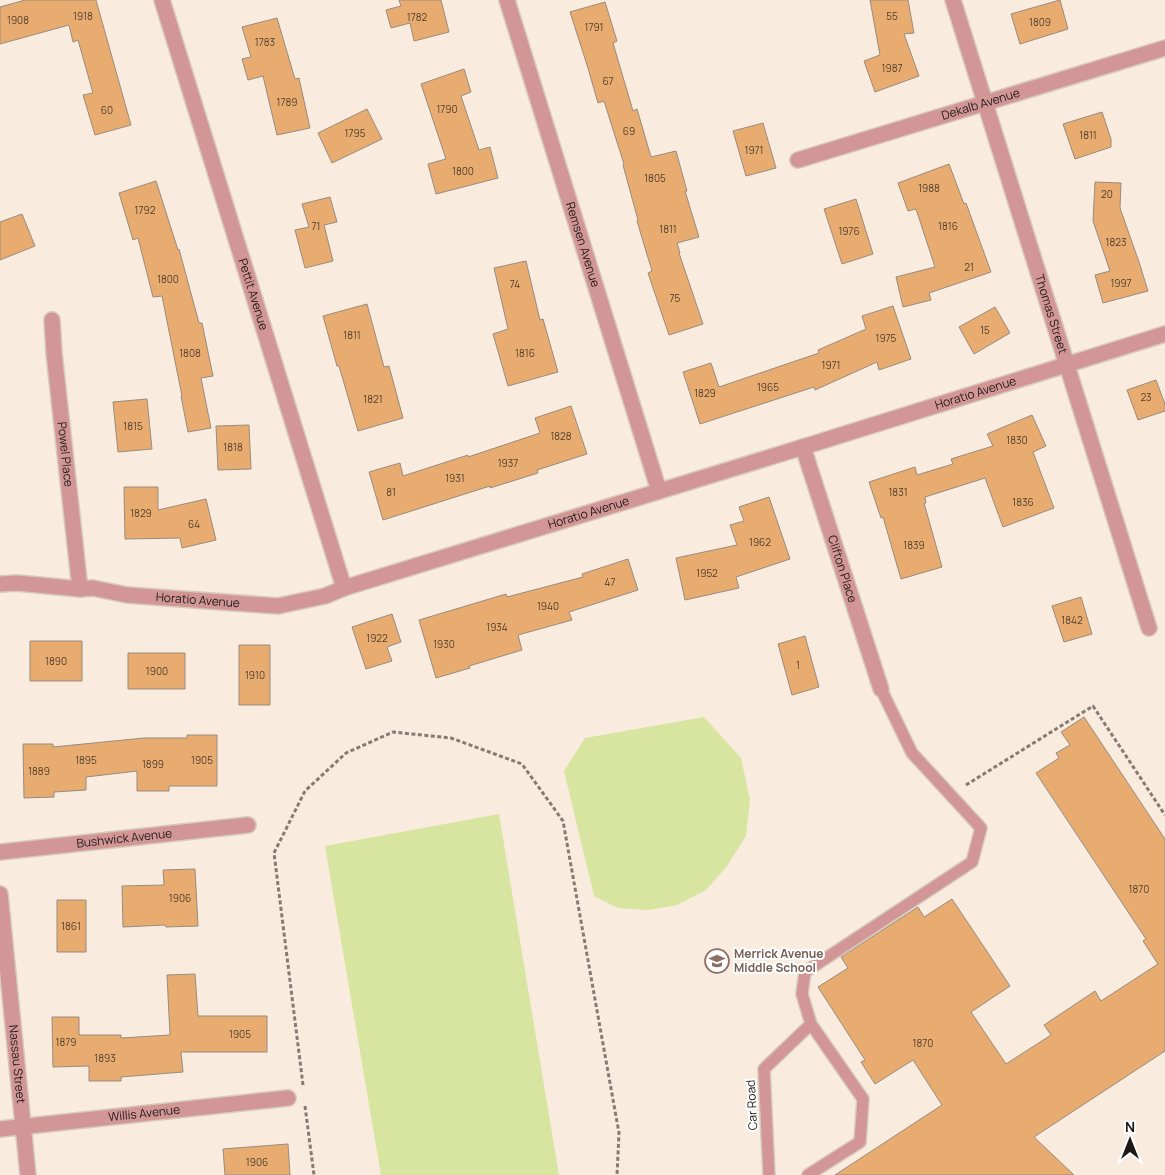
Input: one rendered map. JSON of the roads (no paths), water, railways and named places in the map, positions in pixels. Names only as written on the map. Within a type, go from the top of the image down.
[{"type":"street","name":"Pettit Avenue","points":[[162,0],[344,588]]},
{"type":"street","name":"Remsen Avenue","points":[[507,0],[658,491]]},
{"type":"street","name":"Thomas Street","points":[[953,0],[1149,628]]},
{"type":"street","name":"Dekalb Avenue","points":[[798,160],[1165,48]]},
{"type":"street","name":"Powel Place","points":[[52,320],[80,589]]},
{"type":"street","name":"Horatio Avenue","points":[[0,584],[17,583],[80,589],[93,588],[127,595],[278,606],[325,596],[344,588],[1165,334]]},
{"type":"street","name":"Clifton Place","points":[[803,447],[881,689]]},
{"type":"street","name":"Bushwick Avenue","points":[[0,852],[248,825]]},
{"type":"street","name":"Nassau Street","points":[[0,894],[28,1175]]},
{"type":"street","name":"Willis Avenue","points":[[0,1129],[288,1098]]},
{"type":"lane","points":[[808,1175],[860,1142],[863,1099],[811,1024],[802,994],[805,972],[972,862],[981,828],[912,753],[881,689]]},
{"type":"lane","name":"Car Road","points":[[769,1175],[764,1069],[811,1024]]},
{"type":"place","name":"Merrick Avenue Middle School","points":[[717,961]]}]
